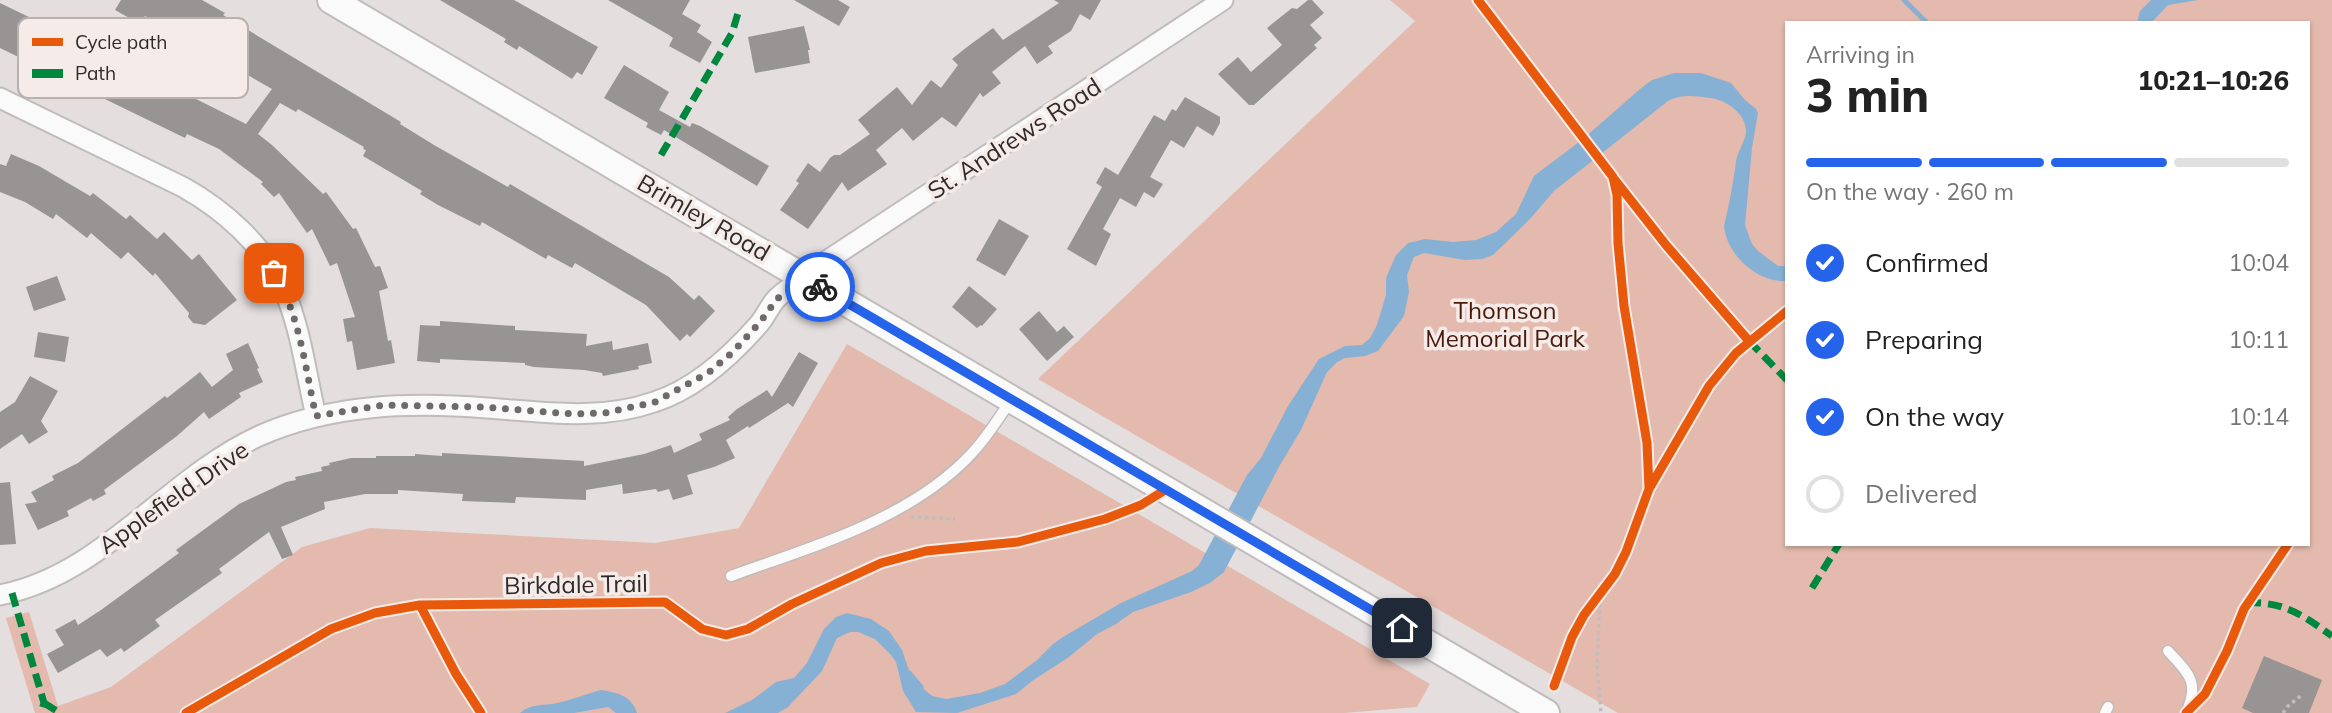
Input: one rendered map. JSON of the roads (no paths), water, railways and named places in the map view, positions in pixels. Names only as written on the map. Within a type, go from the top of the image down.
[{"type":"main road","name":"Brimley Road","points":[[331,0],[1546,713]]},
{"type":"street","name":"St. Andrews Road","points":[[805,278],[828,260],[1223,0]]},
{"type":"street","points":[[0,98],[183,187],[209,202],[241,229],[264,257],[284,289],[300,341],[316,416]]},
{"type":"street","name":"Applefield Drive","points":[[0,595],[44,582],[75,567],[214,463],[258,437],[316,416],[385,405],[484,407],[584,414],[605,413],[655,402],[708,373],[725,359],[761,321],[777,299],[805,278]]},
{"type":"lane","points":[[730,576],[850,533],[924,494],[972,453],[1012,400]]},
{"type":"lane","points":[[2168,651],[2191,678],[2193,697],[2186,713]]},
{"type":"water","points":[[2151,0],[2198,0],[2168,5],[2153,21],[2138,21],[2140,11]]},
{"type":"water","points":[[1674,73],[1701,73],[1731,83],[1756,109],[1758,113],[1745,225],[1752,244],[1758,251],[1778,266],[1785,266],[1785,281],[1765,277],[1746,266],[1731,248],[1726,237],[1724,226],[1737,158],[1746,132],[1743,119],[1728,104],[1716,99],[1689,96],[1668,101],[1554,191],[1493,255],[1465,260],[1424,253],[1414,257],[1407,275],[1409,292],[1404,316],[1378,351],[1365,356],[1345,358],[1327,372],[1301,430],[1224,572],[1210,583],[1133,612],[1097,634],[1016,694],[957,713],[916,712],[903,691],[896,662],[891,655],[875,639],[858,632],[850,632],[837,638],[822,671],[788,707],[778,713],[725,713],[752,700],[776,682],[794,678],[807,663],[824,629],[836,617],[847,613],[871,619],[889,631],[902,650],[912,679],[932,696],[946,699],[980,693],[1005,684],[1063,637],[1121,603],[1192,571],[1199,565],[1247,475],[1261,458],[1288,406],[1319,359],[1345,346],[1362,345],[1370,338],[1377,325],[1386,295],[1386,278],[1396,255],[1408,243],[1425,239],[1453,242],[1476,240],[1496,232],[1516,214],[1534,176],[1583,139],[1652,80]]},
{"type":"water","points":[[601,690],[627,699],[637,713],[616,713],[608,707],[574,713],[520,713],[533,706],[563,702]]},
{"type":"waterway","points":[[1904,0],[1925,21]]},
{"type":"waterway","points":[[909,673],[921,687]]},
{"type":"park label","name":"Thomson Memorial Park","points":[[1505,324]]}]
